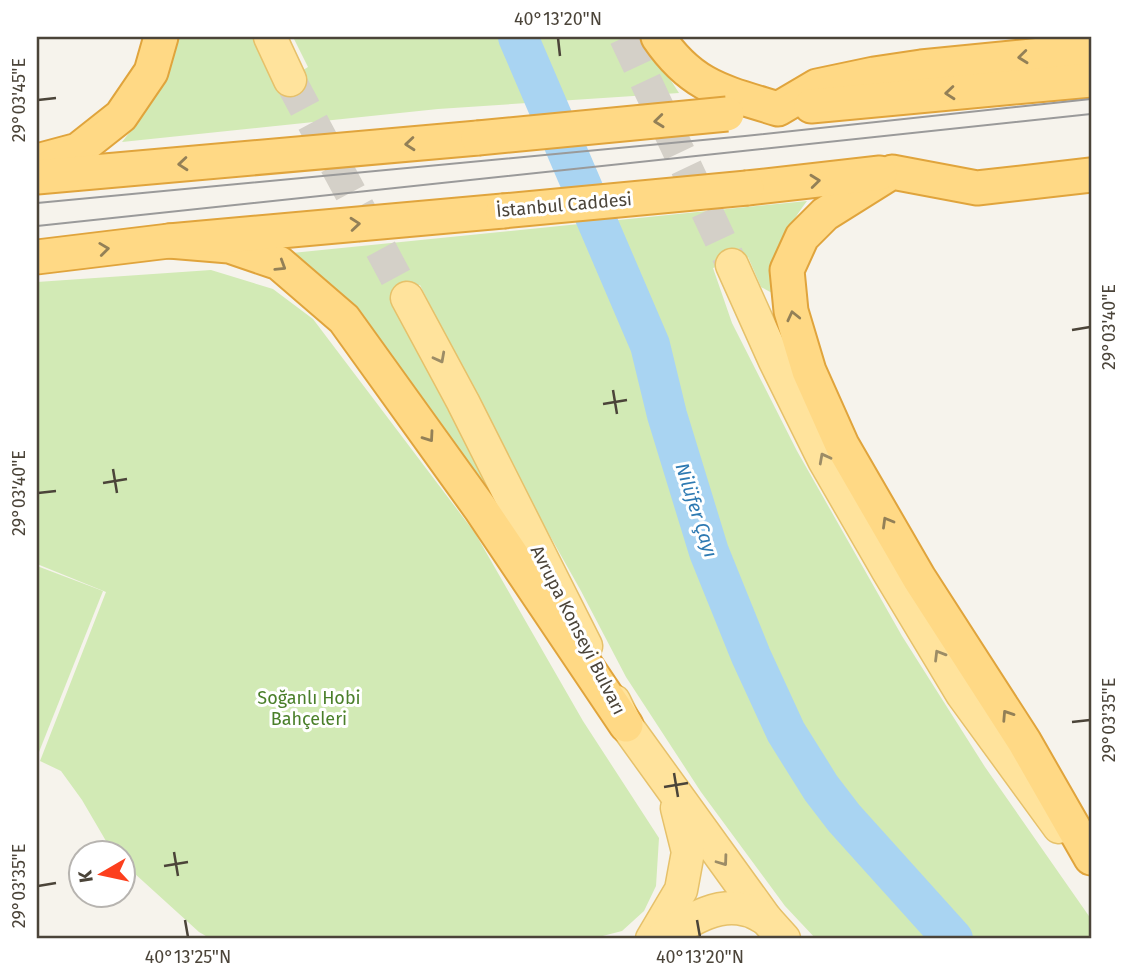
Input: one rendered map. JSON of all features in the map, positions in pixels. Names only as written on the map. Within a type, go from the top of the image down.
[{"type":"highway","points":[[37,161],[78,150],[121,116],[151,72],[161,37]]},
{"type":"highway","points":[[658,37],[668,52],[698,80],[723,92],[778,109],[817,86],[874,74],[1091,50]]},
{"type":"highway","points":[[37,177],[1091,80]]},
{"type":"highway","name":"İstanbul Caddesi","points":[[37,257],[169,241],[747,188],[1091,152]]},
{"type":"highway","points":[[1091,175],[977,188],[892,172],[825,214],[802,237],[787,270],[791,311],[809,371],[842,445],[919,578],[1024,741],[1091,858]]},
{"type":"highway","points":[[169,241],[229,246],[279,262],[344,319],[480,508],[626,725]]},
{"type":"main road","points":[[270,37],[290,80]]},
{"type":"main road","points":[[732,265],[775,362],[824,460],[888,571],[962,694],[1091,870]]},
{"type":"main road","name":"Avrupa Konseyi Bulvarı","points":[[407,298],[463,402],[626,725],[775,929]]},
{"type":"main road","points":[[652,939],[681,890],[688,852],[672,790]]},
{"type":"main road","points":[[660,939],[688,922],[719,909],[746,909],[775,929]]},
{"type":"green space","points":[[177,37],[255,37],[279,85],[308,67],[293,37],[643,37],[679,93],[438,109],[122,142],[144,114],[172,64]]},
{"type":"green space","points":[[807,201],[782,244],[772,293],[761,287],[748,257],[713,268],[732,323],[797,451],[902,636],[985,767],[1091,919],[1091,939],[816,939],[785,906],[701,792],[626,677],[500,447],[420,285],[391,299],[487,485],[476,483],[414,390],[370,332],[346,304],[292,253]]},
{"type":"green space","name":"Soğanlı Hobi Bahçeleri","points":[[211,270],[273,289],[313,319],[475,533],[583,721],[659,838],[656,886],[644,911],[622,931],[591,939],[211,939],[199,932],[136,875],[136,839],[105,839],[61,771],[40,761],[106,592],[37,564],[37,282]]},
{"type":"green space","points":[[37,566],[103,591],[37,757]]},
{"type":"waterway","name":"Nilüfer Çayı","points":[[518,37],[650,345],[667,415],[709,552],[751,656],[786,732],[821,788],[844,818],[953,939]]},
{"type":"tunnel","points":[[625,37],[732,265]]},
{"type":"tunnel","points":[[290,80],[407,298]]},
{"type":"tram line","points":[[37,203],[745,136],[1091,99]]},
{"type":"tram line","points":[[37,226],[1091,114]]}]
